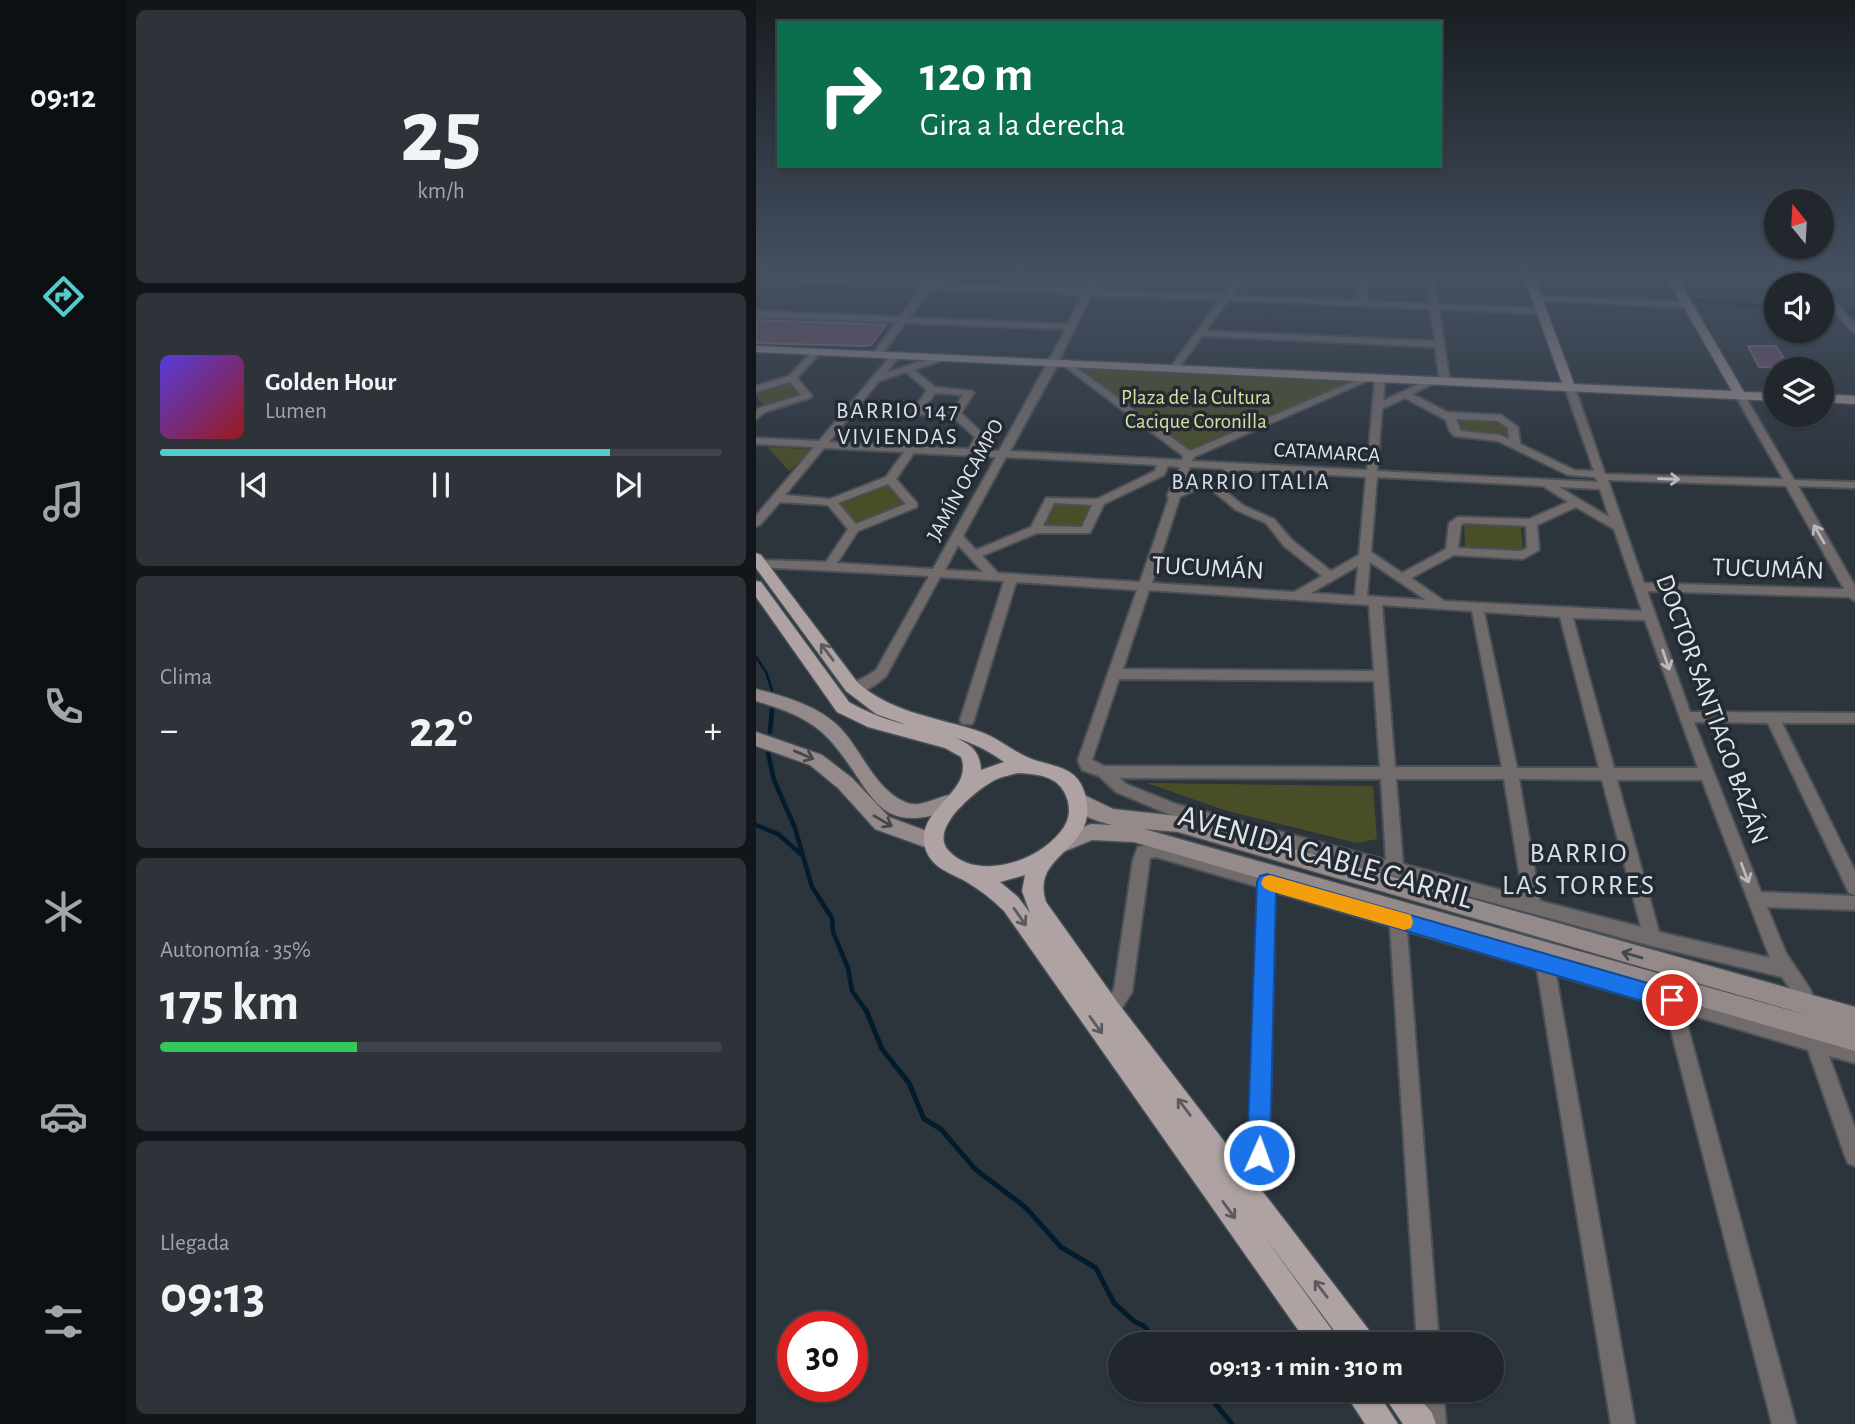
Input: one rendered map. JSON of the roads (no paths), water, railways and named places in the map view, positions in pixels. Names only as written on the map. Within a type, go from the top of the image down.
[{"type":"main road","name":"DOCTOR SANTIAGO BAZÁN","points":[[1554,342],[1570,387]]},
{"type":"main road","points":[[1710,342],[1740,395]]},
{"type":"main road","points":[[756,349],[1764,396]]},
{"type":"main road","points":[[1834,399],[1855,400]]},
{"type":"main road","points":[[759,561],[854,689],[876,706],[992,744],[1011,758],[1034,766]]},
{"type":"main road","points":[[756,586],[843,707],[863,718],[949,743],[967,752],[972,774],[939,822],[933,842]]},
{"type":"main road","points":[[756,695],[808,713],[820,722],[842,743],[876,791],[900,809],[913,813],[960,795],[995,771],[1018,766],[1046,768],[1072,786],[1080,801],[1077,822],[1063,844],[1044,858],[1004,874],[972,876]]},
{"type":"main road","points":[[756,739],[816,760],[845,783],[882,822],[933,842],[943,861],[953,869],[972,876],[1000,893],[1011,904],[1316,1332]]},
{"type":"main road","name":"AVENIDA CABLE CARRIL","points":[[1080,801],[1105,817],[1178,824],[1806,1000],[1855,1018]]},
{"type":"main road","name":"AVENIDA CABLE CARRIL","points":[[1063,844],[1091,832],[1134,834],[1813,1035],[1855,1040]]},
{"type":"main road","points":[[1044,858],[1034,877],[1034,903],[1111,1011],[1353,1332]]},
{"type":"main road","points":[[1366,1402],[1382,1424]]},
{"type":"main road","points":[[1404,1402],[1421,1424]]},
{"type":"street","points":[[878,354],[886,342]]},
{"type":"street","name":"JAMÍN OCAMPO","points":[[854,689],[872,681],[881,673],[1000,453],[1058,362],[1065,342]]},
{"type":"street","points":[[1175,368],[1193,342]]},
{"type":"street","points":[[1378,407],[1438,381],[1439,344],[1405,342]]},
{"type":"street","points":[[756,388],[792,378],[817,351]]},
{"type":"street","points":[[756,523],[896,355]]},
{"type":"street","points":[[875,379],[943,357]]},
{"type":"street","points":[[1058,362],[1187,459]]},
{"type":"street","points":[[908,369],[932,390],[969,393],[956,414]]},
{"type":"street","points":[[758,410],[807,396],[792,378]]},
{"type":"street","points":[[1395,867],[1390,772],[1381,676],[1368,600],[1365,555],[1378,407],[1375,378],[1187,459],[1085,760],[1087,766],[1104,772],[1390,772],[1707,774]]},
{"type":"street","name":"DOCTOR SANTIAGO BAZÁN","points":[[1570,387],[1685,717],[1786,970],[1806,1000],[1813,1035],[1855,1156]]},
{"type":"street","points":[[932,390],[917,412],[956,414],[980,436],[973,452]]},
{"type":"street","points":[[1405,394],[1453,419],[1454,430],[1458,434],[1494,436],[1572,473],[1601,479]]},
{"type":"street","points":[[1740,395],[1853,590]]},
{"type":"street","points":[[1445,415],[1504,419],[1513,427],[1515,445]]},
{"type":"street","name":"CATAMARCA","points":[[756,441],[1164,462],[1187,459],[1239,466],[1547,484],[1601,479],[1855,485]]},
{"type":"street","points":[[777,498],[831,502],[890,479],[911,450]]},
{"type":"street","points":[[1036,529],[1050,500],[1099,502],[1160,473],[1164,462]]},
{"type":"street","points":[[1173,496],[1239,466]]},
{"type":"street","points":[[829,566],[854,528],[913,505],[890,479]]},
{"type":"street","points":[[1207,481],[1240,508],[1270,521],[1288,543],[1329,575]]},
{"type":"street","points":[[1547,484],[1618,527]]},
{"type":"street","points":[[831,502],[854,528]]},
{"type":"street","points":[[974,555],[1036,529],[1086,531],[1099,502]]},
{"type":"street","points":[[1451,551],[1455,523],[1462,519],[1531,523],[1577,502]]},
{"type":"street","points":[[1402,578],[1451,551],[1523,555],[1531,553],[1531,523]]},
{"type":"street","points":[[956,536],[995,577]]},
{"type":"street","points":[[1297,595],[1365,555]]},
{"type":"street","points":[[1365,555],[1440,604]]},
{"type":"street","name":"TUCUMÁN","points":[[759,561],[1565,613],[1651,616]]},
{"type":"street","points":[[967,720],[1011,578]]},
{"type":"street","name":"TUCUMÁN","points":[[1640,587],[1853,590]]},
{"type":"street","points":[[1477,607],[1511,774],[1533,906]]},
{"type":"street","points":[[1565,613],[1652,938]]},
{"type":"street","points":[[1115,674],[1381,676]]},
{"type":"street","points":[[1685,717],[1855,719]]},
{"type":"street","points":[[1773,718],[1855,888]]},
{"type":"street","points":[[1104,772],[1121,788],[1173,810],[1395,867],[1652,938],[1786,970]]},
{"type":"street","points":[[1111,1011],[1123,992],[1141,860],[1144,852],[1156,850],[1672,1000],[1813,1035],[1855,1054]]},
{"type":"street","points":[[1247,1189],[1259,1155],[1267,882]]},
{"type":"street","points":[[1756,899],[1855,903]]},
{"type":"street","points":[[1398,920],[1427,1332]]},
{"type":"street","points":[[1545,962],[1623,1424]]},
{"type":"street","points":[[1672,1000],[1784,1424]]},
{"type":"street","points":[[1433,1402],[1434,1424]]},
{"type":"waterway","points":[[756,657],[766,672],[772,690]]},
{"type":"waterway","points":[[770,732],[772,710]]},
{"type":"waterway","points":[[768,753],[774,780],[795,828],[812,887],[832,918],[833,932],[848,968],[852,991],[867,1011]]},
{"type":"waterway","points":[[756,825],[778,834],[802,855]]},
{"type":"waterway","points":[[867,1011],[882,1049],[909,1083],[924,1119],[941,1129],[975,1169],[1025,1207],[1061,1247],[1096,1268],[1114,1303],[1149,1332]]},
{"type":"waterway","points":[[1214,1402],[1232,1424]]},
{"type":"district","name":"BARRIO 147 VIVIENDAS","points":[[898,423]]},
{"type":"district","name":"BARRIO ITALIA","points":[[1251,481]]},
{"type":"district","name":"BARRIO LAS TORRES","points":[[1579,868]]},
{"type":"park label","name":"Plaza de la Cultura Cacique Coronilla","points":[[1196,409]]}]
